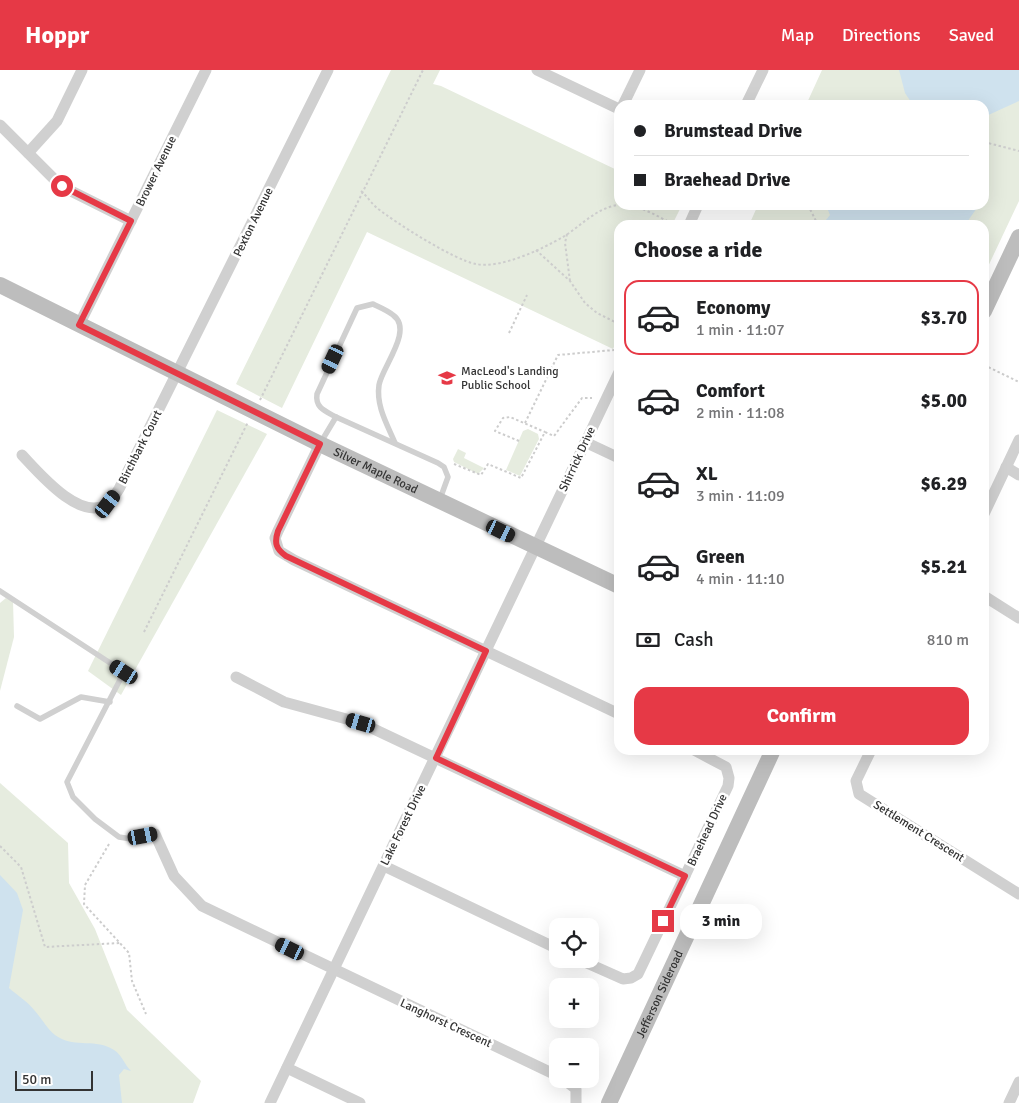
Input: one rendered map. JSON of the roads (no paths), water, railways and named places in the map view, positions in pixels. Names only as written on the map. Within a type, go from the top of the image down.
[{"type":"street","points":[[28,153],[57,121],[82,70]]},
{"type":"street","name":"Brower Avenue","points":[[79,325],[206,70]]},
{"type":"street","name":"Pexton Avenue","points":[[178,374],[328,70]]},
{"type":"street","points":[[537,70],[614,107]]},
{"type":"street","points":[[625,100],[640,70]]},
{"type":"street","points":[[748,100],[763,70]]},
{"type":"street","points":[[0,125],[62,186],[131,221]]},
{"type":"street","points":[[989,301],[1019,237]]},
{"type":"street","name":"Silver Maple Road","points":[[0,285],[320,444],[614,584]]},
{"type":"street","name":"Birchbark Court","points":[[22,455],[44,479],[77,505],[94,509],[108,504],[119,489],[178,374]]},
{"type":"street","name":"Shirrick Drive","points":[[536,547],[614,382]]},
{"type":"street","points":[[989,503],[1019,440]]},
{"type":"street","points":[[585,442],[614,456]]},
{"type":"street","points":[[320,444],[275,538],[279,551],[614,712]]},
{"type":"street","points":[[1006,467],[1019,475]]},
{"type":"street","name":"Lake Forest Drive","points":[[270,1103],[536,547]]},
{"type":"street","points":[[989,599],[1019,618]]},
{"type":"street","points":[[236,677],[284,702],[361,723],[685,876]]},
{"type":"street","name":"Braehead Drive","points":[[597,968],[623,980],[638,974],[729,778],[728,772],[721,763],[704,755]]},
{"type":"street","name":"Jefferson Sideroad","points":[[608,1103],[771,755]]},
{"type":"street","name":"Settlement Crescent","points":[[868,755],[856,780],[859,794],[1019,894]]},
{"type":"street","name":"Langhorst Crescent","points":[[155,834],[174,876],[202,906],[549,1072]]},
{"type":"street","points":[[384,866],[549,945]]},
{"type":"street","points":[[287,1068],[360,1103]]},
{"type":"street","points":[[1009,1103],[1019,1082]]},
{"type":"street","points":[[575,1088],[576,1103]]},
{"type":"lane","points":[[396,443],[379,407],[379,384],[401,335],[400,326],[395,316],[373,304],[357,308],[317,394],[316,401],[320,408],[336,417],[396,443],[444,467],[448,477],[439,501]]},
{"type":"lane","points":[[320,444],[336,417]]},
{"type":"lane","points":[[0,592],[124,672],[67,782],[73,797],[95,819],[119,837],[131,838],[155,834]]},
{"type":"lane","points":[[17,706],[40,719],[81,697],[110,702]]},
{"type":"water","points":[[899,70],[1019,70],[1019,101],[989,115],[989,100],[910,100],[905,93]]},
{"type":"water","points":[[828,210],[976,210],[968,220],[826,220],[830,215]]},
{"type":"water","points":[[0,875],[17,893],[23,910],[9,988],[38,1014],[54,1035],[72,1042],[100,1044],[117,1052],[131,1071],[124,1069],[119,1075],[122,1103],[0,1103]]},
{"type":"place","name":"MacLeod's Landing Public School","points":[[447,378]]}]
